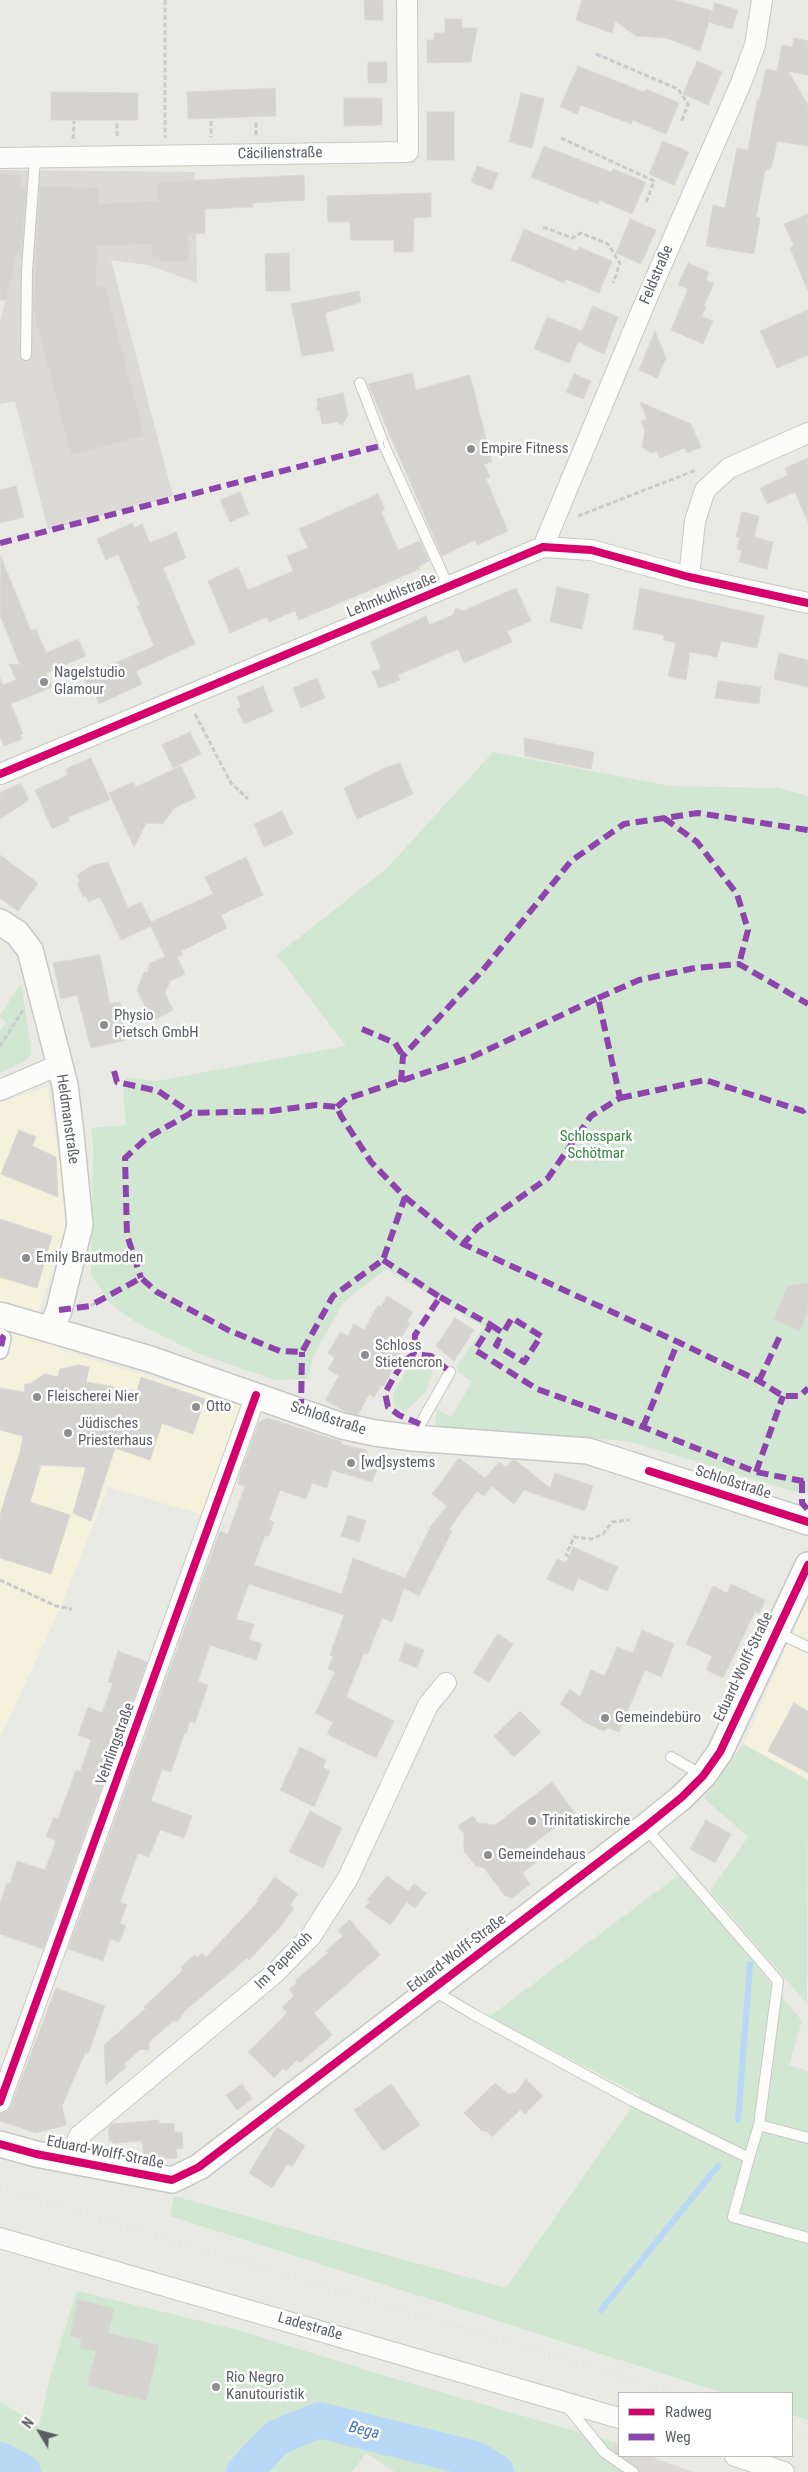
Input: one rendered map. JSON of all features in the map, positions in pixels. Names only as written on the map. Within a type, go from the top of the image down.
[{"type":"street","name":"Cäcilienstraße","points":[[0,158],[408,152],[407,0]]},
{"type":"street","name":"Feldstraße","points":[[543,548],[741,83],[755,44],[762,0]]},
{"type":"street","points":[[689,577],[695,521],[705,490],[729,468],[808,433]]},
{"type":"street","name":"Lehmkuhlstraße","points":[[0,774],[543,548],[591,550],[689,577],[808,603]]},
{"type":"street","name":"Heldmanstraße","points":[[0,922],[17,933],[30,950],[65,1085],[72,1134],[80,1225],[59,1310],[51,1330]]},
{"type":"street","points":[[0,1090],[59,1065]]},
{"type":"street","name":"Schloßstraße","points":[[0,1315],[150,1359],[342,1426],[375,1434],[413,1438],[588,1451],[808,1522]]},
{"type":"street","points":[[0,1336],[4,1338],[0,1352]]},
{"type":"street","name":"Vehrlingstraße","points":[[0,2102],[256,1395]]},
{"type":"street","name":"Eduard-Wolff-Straße","points":[[0,2144],[36,2154],[172,2180],[199,2167],[433,1990],[682,1797],[703,1776],[720,1752],[808,1565]]},
{"type":"street","name":"Im Papenloh","points":[[70,2159],[79,2136],[275,1973],[311,1936],[348,1878],[428,1705],[446,1683]]},
{"type":"street","name":"Ladestraße","points":[[0,2238],[618,2418]]},
{"type":"street","points":[[738,2457],[784,2472]]},
{"type":"lane","points":[[26,355],[27,271],[35,158]]},
{"type":"lane","points":[[360,383],[384,445],[449,588]]},
{"type":"lane","points":[[413,1438],[450,1372]]},
{"type":"lane","points":[[776,1631],[808,1647]]},
{"type":"lane","points":[[671,1756],[703,1776]]},
{"type":"lane","points":[[645,1827],[778,1981],[759,2125],[733,2217],[808,2238]]},
{"type":"lane","points":[[433,1990],[473,2014],[633,2101],[749,2158]]},
{"type":"lane","points":[[759,2125],[808,2138]]},
{"type":"lane","points":[[563,2402],[604,2452],[633,2472]]},
{"type":"path","points":[[165,0],[166,156]]},
{"type":"path","points":[[596,54],[678,89],[688,104],[681,123]]},
{"type":"path","points":[[560,138],[654,181],[646,203]]},
{"type":"path","points":[[543,227],[572,238],[581,234],[608,244],[620,263],[614,283]]},
{"type":"path","points":[[552,526],[705,467],[729,468]]},
{"type":"path","points":[[186,698],[230,783],[248,799]]},
{"type":"path","points":[[0,1046],[39,984]]},
{"type":"path","points":[[90,1306],[95,1303]]},
{"type":"path","points":[[569,1556],[566,1555],[574,1537],[591,1539],[603,1534],[612,1522],[629,1520]]},
{"type":"path","points":[[0,1580],[56,1606],[72,1609]]},
{"type":"shaded area","points":[[0,170],[195,172],[197,283],[148,265],[111,260],[173,496],[48,530],[15,401],[0,404],[0,322],[5,301],[0,301]]},
{"type":"shaded area","points":[[48,1087],[69,1220],[37,1317],[60,1350],[244,1404],[204,1515],[108,1487],[60,1609],[0,1737],[0,1103]]},
{"type":"shaded area","points":[[808,1596],[808,1780],[744,1744]]},
{"type":"shaded area","points":[[613,2442],[618,2444],[618,2457],[653,2457],[693,2472],[617,2472]]},
{"type":"green space","name":"Schlosspark Schötmar","points":[[493,752],[670,786],[779,788],[808,796],[808,1493],[802,1494],[628,1441],[434,1428],[437,1409],[451,1417],[472,1382],[459,1373],[457,1365],[484,1327],[386,1269],[344,1302],[313,1356],[308,1379],[275,1380],[197,1353],[137,1323],[110,1303],[91,1275],[93,1146],[91,1128],[126,1125],[123,1094],[126,1078],[157,1081],[346,1046],[277,955],[387,868]]},
{"type":"green space","points":[[20,985],[22,986],[31,1049],[30,1056],[22,1063],[0,1073],[0,1031],[6,1022],[0,1018],[0,1015]]},
{"type":"green space","points":[[421,1361],[434,1366],[426,1391],[406,1412],[395,1407],[393,1398],[395,1390],[407,1369],[414,1363]]},
{"type":"green space","points":[[743,1744],[808,1780],[807,2004],[710,1891],[748,1837],[704,1798]]},
{"type":"green space","points":[[680,1874],[802,2021],[789,2065],[808,2071],[808,2420],[793,2415],[793,2392],[720,2392],[170,2216],[174,2196],[506,2288],[640,2095],[489,2017]]},
{"type":"green space","name":"Rio Negro Kanutouristik","points":[[77,2291],[238,2330],[389,2377],[613,2442],[617,2472],[395,2472],[366,2453],[352,2472],[0,2472],[0,2401],[39,2426],[50,2376]]},
{"type":"building","points":[[364,0],[383,0],[383,20],[365,20]]},
{"type":"building","points":[[582,0],[675,0],[712,11],[700,51],[666,38],[636,36],[615,21],[612,33],[576,20]]},
{"type":"building","points":[[715,3],[738,10],[732,29],[709,22]]},
{"type":"building","points":[[445,19],[462,19],[462,28],[477,28],[471,62],[427,63],[427,40],[434,40],[434,33],[445,33]]},
{"type":"building","points":[[794,38],[808,41],[808,75],[788,71],[808,105],[808,146],[777,141],[772,167],[765,171],[756,217],[760,218],[754,254],[706,246],[713,205],[725,208],[737,148],[748,150],[757,100],[759,100],[766,69],[777,71],[782,45],[792,47]]},
{"type":"building","points":[[697,61],[722,72],[708,105],[683,94]]},
{"type":"building","points":[[368,62],[387,62],[387,83],[368,83]]},
{"type":"building","points":[[578,66],[644,92],[646,89],[679,103],[666,134],[633,120],[631,124],[581,105],[577,114],[560,107]]},
{"type":"building","points":[[275,88],[276,116],[188,119],[187,92]]},
{"type":"building","points":[[51,92],[138,93],[138,120],[51,120]]},
{"type":"building","points":[[521,93],[544,99],[532,148],[509,142]]},
{"type":"building","points":[[344,98],[382,98],[382,125],[344,126]]},
{"type":"building","points":[[427,112],[454,112],[454,160],[427,160]]},
{"type":"building","points":[[663,141],[689,152],[674,185],[649,174]]},
{"type":"building","points":[[544,146],[611,172],[613,169],[646,182],[632,214],[599,200],[598,204],[531,177]]},
{"type":"building","points":[[477,166],[498,173],[492,190],[471,182]]},
{"type":"building","points":[[0,174],[21,175],[21,186],[26,186],[21,259],[18,249],[6,300],[0,299]]},
{"type":"building","points":[[304,175],[305,200],[253,203],[253,207],[205,209],[205,233],[188,234],[189,261],[160,262],[160,257],[152,257],[152,244],[97,246],[96,287],[106,287],[144,436],[71,455],[33,308],[40,186],[99,188],[99,204],[158,201],[158,182]]},
{"type":"building","points":[[431,193],[431,217],[414,218],[413,252],[394,252],[394,240],[351,240],[350,222],[328,222],[327,196]]},
{"type":"building","points":[[808,214],[808,291],[790,248],[794,246],[784,224]]},
{"type":"building","points":[[630,219],[656,230],[641,264],[616,253]]},
{"type":"building","points":[[524,229],[577,251],[579,247],[612,261],[599,293],[566,279],[564,283],[511,260]]},
{"type":"building","points":[[289,253],[290,291],[266,291],[265,254]]},
{"type":"building","points":[[688,263],[709,272],[706,280],[714,283],[704,306],[706,307],[702,316],[713,321],[703,344],[671,330],[688,289],[678,285]]},
{"type":"building","points":[[359,291],[361,302],[325,313],[334,351],[302,356],[291,304]]},
{"type":"building","points":[[593,306],[618,317],[604,354],[578,342],[569,363],[534,349],[547,317],[582,331]]},
{"type":"building","points":[[808,310],[808,355],[777,368],[760,331]]},
{"type":"building","points":[[655,331],[666,358],[657,378],[639,370]]},
{"type":"building","points":[[412,373],[416,390],[470,375],[492,462],[484,464],[490,477],[486,479],[508,531],[477,545],[475,540],[442,556],[368,384]]},
{"type":"building","points":[[574,374],[591,381],[583,399],[566,392]]},
{"type":"building","points":[[343,393],[348,415],[342,425],[337,422],[322,424],[320,412],[316,409],[318,405],[317,399]]},
{"type":"building","points":[[640,402],[691,424],[701,447],[687,453],[684,448],[660,458],[657,451],[652,453],[646,450],[642,447],[645,431],[641,421],[647,419]]},
{"type":"building","points":[[808,458],[808,522],[795,492],[767,504],[760,488],[788,475],[785,468]]},
{"type":"building","points":[[16,486],[24,517],[0,523],[0,490]]},
{"type":"building","points":[[240,492],[249,514],[230,522],[220,500]]},
{"type":"building","points":[[378,494],[385,510],[381,511],[398,550],[420,541],[429,561],[419,566],[420,569],[299,620],[295,611],[269,622],[267,617],[230,633],[208,581],[238,567],[248,590],[293,571],[287,556],[308,548],[299,529]]},
{"type":"building","points":[[742,512],[759,516],[754,537],[773,542],[767,569],[739,562],[742,551],[737,549],[740,537],[736,537]]},
{"type":"building","points":[[132,523],[134,528],[142,524],[150,543],[176,532],[186,558],[163,568],[195,644],[136,671],[142,684],[99,704],[95,693],[91,695],[83,677],[154,646],[137,606],[140,605],[118,554],[106,560],[97,539]]},
{"type":"building","points":[[1,557],[31,631],[36,629],[46,653],[78,639],[86,656],[46,673],[52,687],[11,704],[23,734],[20,735],[22,739],[4,746],[0,737],[0,678],[3,685],[16,680],[9,664],[20,665],[0,615]]},
{"type":"building","points":[[557,587],[589,594],[582,629],[550,622]]},
{"type":"building","points":[[516,588],[531,621],[507,631],[512,642],[464,663],[458,649],[398,675],[400,680],[379,688],[372,672],[381,669],[370,642],[426,616],[429,625],[453,615],[456,608],[463,611]]},
{"type":"building","points":[[640,588],[764,616],[757,648],[721,641],[717,657],[690,652],[686,680],[668,676],[676,643],[663,640],[664,635],[633,629]]},
{"type":"building","points":[[779,653],[808,660],[808,687],[774,679]]},
{"type":"building","points":[[317,678],[325,698],[301,708],[293,688]]},
{"type":"building","points":[[718,681],[761,687],[759,704],[715,698]]},
{"type":"building","points":[[263,686],[273,712],[244,724],[237,709],[241,707],[237,697]]},
{"type":"building","points":[[190,732],[201,754],[173,768],[162,745]]},
{"type":"building","points":[[524,738],[594,752],[591,769],[525,756]]},
{"type":"building","points":[[91,758],[110,800],[68,817],[69,821],[52,829],[35,790],[68,775],[66,769]]},
{"type":"building","points":[[400,763],[413,794],[357,819],[344,788],[389,766]]},
{"type":"building","points":[[181,766],[196,798],[174,808],[163,824],[146,823],[134,847],[109,793],[133,782],[136,787]]},
{"type":"building","points":[[21,783],[29,800],[0,819],[0,793]]},
{"type":"building","points":[[282,811],[293,834],[264,847],[254,824]]},
{"type":"building","points":[[0,855],[38,883],[18,911],[0,898]]},
{"type":"building","points":[[246,857],[263,895],[221,915],[227,928],[181,951],[183,955],[177,957],[185,974],[170,981],[165,993],[173,1010],[152,1021],[137,990],[144,972],[147,973],[150,963],[165,957],[151,926],[121,940],[100,897],[89,902],[86,896],[83,897],[77,883],[80,882],[77,875],[91,866],[108,862],[128,908],[141,902],[151,922],[213,894],[205,877]]},
{"type":"building","points":[[100,955],[110,1004],[120,1002],[126,1040],[91,1048],[77,995],[61,999],[53,963]]},
{"type":"building","points":[[19,1130],[36,1137],[32,1146],[56,1157],[58,1197],[1,1174]]},
{"type":"building","name":"Emily Brautmoden","points":[[0,1219],[52,1236],[37,1288],[0,1277]]},
{"type":"building","points":[[808,1283],[808,1310],[800,1331],[773,1319],[788,1286]]},
{"type":"building","name":"Schloss Stietencron","points":[[387,1296],[413,1312],[407,1322],[410,1323],[395,1348],[401,1351],[384,1386],[382,1385],[374,1397],[369,1394],[358,1415],[346,1412],[325,1400],[339,1376],[328,1369],[335,1358],[328,1353],[340,1332],[348,1336],[354,1324],[364,1330],[378,1305],[381,1307]]},
{"type":"building","points":[[455,1318],[474,1330],[454,1361],[436,1346]]},
{"type":"building","points":[[79,1365],[89,1367],[86,1382],[137,1391],[141,1377],[205,1399],[193,1434],[162,1423],[150,1460],[115,1448],[91,1521],[73,1513],[86,1467],[41,1465],[30,1502],[70,1515],[51,1574],[0,1558],[0,1515],[20,1452],[23,1436],[0,1430],[0,1388],[24,1392],[25,1384],[30,1384],[45,1374],[58,1377],[60,1369]]},
{"type":"building","points":[[268,1418],[342,1442],[341,1444],[366,1450],[371,1466],[377,1468],[372,1482],[332,1470],[327,1488],[312,1483],[306,1499],[280,1490],[269,1520],[274,1522],[269,1536],[265,1535],[254,1565],[342,1594],[353,1558],[405,1578],[431,1526],[447,1506],[432,1494],[459,1458],[485,1478],[499,1462],[506,1467],[512,1460],[515,1460],[550,1488],[555,1473],[593,1486],[585,1511],[524,1490],[514,1504],[492,1486],[484,1496],[477,1491],[449,1529],[452,1531],[419,1596],[404,1588],[392,1622],[382,1618],[368,1654],[364,1653],[346,1697],[394,1721],[376,1758],[327,1734],[333,1722],[315,1713],[335,1672],[328,1669],[333,1656],[330,1655],[344,1615],[249,1584],[236,1619],[254,1624],[249,1639],[262,1644],[256,1660],[210,1645],[198,1681],[208,1685],[195,1723],[190,1721],[171,1772],[162,1769],[151,1801],[192,1816],[184,1838],[160,1830],[149,1857],[138,1853],[120,1902],[127,1905],[120,1923],[126,1926],[119,1942],[110,1939],[103,1961],[68,1949],[220,1531],[228,1534],[245,1486],[238,1484],[240,1474],[259,1422]]},
{"type":"building","points":[[348,1515],[366,1521],[359,1542],[341,1536]]},
{"type":"building","points":[[573,1547],[618,1567],[607,1591],[578,1578],[573,1591],[547,1579],[557,1559],[566,1563]]},
{"type":"building","points":[[731,1584],[765,1600],[759,1614],[755,1612],[723,1678],[706,1670],[712,1656],[686,1644],[713,1586],[727,1593]]},
{"type":"building","points":[[642,1630],[674,1644],[661,1677],[645,1670],[619,1732],[609,1728],[603,1731],[585,1722],[560,1704],[570,1689],[580,1697],[591,1670],[605,1676],[617,1647],[633,1653]]},
{"type":"building","points":[[498,1634],[513,1644],[489,1682],[473,1673]]},
{"type":"building","points":[[405,1643],[424,1650],[417,1668],[399,1661]]},
{"type":"building","points":[[118,1651],[147,1662],[43,1949],[0,1934],[0,1904],[7,1883],[10,1884],[17,1861],[45,1870],[56,1841],[46,1836],[54,1817],[58,1819],[76,1770],[80,1772],[91,1740],[78,1735],[88,1707],[102,1713],[113,1683],[108,1682]]},
{"type":"building","points":[[794,1703],[808,1711],[808,1773],[768,1751]]},
{"type":"building","points":[[520,1711],[541,1732],[514,1757],[494,1736]]},
{"type":"building","points":[[300,1747],[326,1760],[323,1767],[330,1771],[314,1807],[280,1790]]},
{"type":"building","points":[[552,1782],[575,1813],[527,1848],[538,1861],[522,1873],[530,1884],[512,1898],[505,1896],[484,1868],[476,1866],[464,1851],[464,1834],[458,1826],[473,1816],[478,1823],[495,1825]]},
{"type":"building","points":[[310,1811],[342,1828],[323,1868],[289,1852]]},
{"type":"building","points":[[706,1820],[731,1834],[715,1863],[690,1849]]},
{"type":"building","points":[[387,1876],[408,1891],[414,1884],[426,1893],[415,1908],[407,1902],[390,1925],[365,1907],[370,1902],[367,1900]]},
{"type":"building","points":[[275,1877],[298,1894],[290,1905],[294,1908],[282,1925],[249,1960],[247,1958],[185,2011],[178,2021],[173,2021],[149,2042],[149,2050],[141,2049],[124,2064],[126,2067],[106,2085],[104,2045],[146,2008],[144,2007],[183,1970],[181,1967],[195,1955],[197,1958],[202,1953],[206,1957],[259,1901],[257,1900]]},
{"type":"building","points":[[350,1920],[380,1955],[314,2013],[332,2035],[300,2063],[297,2060],[286,2071],[283,2068],[274,2078],[248,2052],[287,2013],[282,2007],[294,1996],[289,1989],[297,1983],[295,1981],[328,1953],[326,1951],[343,1936],[338,1930]]},
{"type":"building","points":[[56,1988],[105,2006],[88,2054],[86,2051],[62,2106],[66,2125],[36,2133],[0,2121],[0,2114],[7,2111],[11,2106]]},
{"type":"building","points":[[526,2079],[543,2096],[525,2114],[520,2110],[492,2137],[487,2131],[482,2131],[464,2113],[495,2083],[510,2095],[513,2092],[515,2094]]},
{"type":"building","points":[[242,2084],[252,2099],[237,2110],[226,2095]]},
{"type":"building","points":[[391,2084],[420,2125],[383,2151],[354,2110]]},
{"type":"building","points":[[159,2120],[159,2124],[174,2123],[175,2133],[182,2132],[183,2149],[176,2149],[177,2158],[144,2160],[142,2141],[113,2143],[113,2141],[109,2141],[109,2127],[112,2124]]},
{"type":"building","points":[[277,2127],[305,2146],[292,2167],[288,2164],[272,2188],[249,2173]]},
{"type":"building","points":[[78,2300],[114,2308],[108,2333],[159,2345],[146,2401],[87,2385],[96,2351],[80,2348],[82,2339],[70,2336]]},
{"type":"waterway","points":[[738,2120],[750,1964]]},
{"type":"waterway","points":[[601,2310],[718,2166]]},
{"type":"waterway","name":"Bega","points":[[244,2472],[276,2438],[319,2420],[475,2459],[496,2472]]},
{"type":"waterway","name":"Bega","points":[[0,2460],[23,2472]]},
{"type":"railway","points":[[0,2188],[673,2392]]},
{"type":"railway","points":[[793,2431],[808,2436]]},
{"type":"marked path","points":[[0,543],[384,445]]},
{"type":"marked path","points":[[401,1082],[403,1056],[483,970],[571,861],[624,824],[698,813],[808,830]]},
{"type":"marked path","points":[[664,818],[697,842],[737,894],[748,930],[739,964]]},
{"type":"marked path","points":[[598,998],[639,980],[695,968],[739,964],[808,1004]]},
{"type":"marked path","points":[[337,1107],[346,1099],[472,1057],[598,998],[620,1098],[591,1116],[548,1178],[478,1227],[463,1244]]},
{"type":"marked path","points":[[362,1029],[395,1043],[403,1056]]},
{"type":"marked path","points":[[114,1071],[117,1082],[158,1091],[191,1113]]},
{"type":"marked path","points":[[620,1098],[705,1080],[803,1111],[808,1107]]},
{"type":"marked path","points":[[95,1303],[141,1278],[157,1292],[230,1331],[280,1351],[302,1352],[333,1296],[383,1260],[405,1197],[371,1162],[337,1107],[316,1105],[271,1111],[191,1113],[147,1138],[125,1158],[127,1235],[141,1278]]},
{"type":"marked path","points":[[405,1197],[463,1244],[678,1342],[759,1381],[783,1396],[800,1396],[808,1388]]},
{"type":"marked path","points":[[383,1260],[440,1297],[415,1335],[414,1354]]},
{"type":"marked path","points":[[440,1297],[491,1325],[475,1350],[537,1389],[643,1427],[756,1472],[802,1481],[808,1480]]},
{"type":"marked path","points":[[59,1310],[91,1306]]},
{"type":"marked path","points":[[491,1325],[503,1333],[512,1318],[541,1336],[524,1362],[496,1345],[503,1333]]},
{"type":"marked path","points":[[0,1336],[3,1338],[0,1351]]},
{"type":"marked path","points":[[759,1381],[780,1336]]},
{"type":"marked path","points":[[643,1427],[678,1342]]},
{"type":"marked path","points":[[301,1411],[302,1352]]},
{"type":"marked path","points":[[420,1424],[399,1415],[388,1407],[385,1393],[394,1377],[404,1361],[414,1354],[431,1356],[450,1372]]},
{"type":"marked path","points":[[756,1472],[783,1396]]},
{"type":"marked path","points":[[802,1481],[802,1503],[808,1510]]},
{"type":"cycle path","points":[[0,774],[543,547],[591,550],[689,577],[808,603]]},
{"type":"cycle path","points":[[0,2102],[256,1395]]},
{"type":"cycle path","points":[[649,1471],[808,1522]]},
{"type":"cycle path","points":[[0,2144],[36,2154],[172,2180],[199,2167],[682,1797],[703,1776],[720,1752],[808,1565]]},
{"type":"place","name":"Empire Fitness","points":[[471,449]]},
{"type":"place","name":"Nagelstudio Glamour","points":[[44,682]]},
{"type":"place","name":"Physio Pietsch GmbH","points":[[104,1025]]},
{"type":"place","name":"Emily Brautmoden","points":[[26,1258]]},
{"type":"place","name":"Schloss Stietencron","points":[[365,1355]]},
{"type":"place","name":"Fleischerei Nier","points":[[37,1397]]},
{"type":"place","name":"Otto","points":[[196,1407]]},
{"type":"place","name":"Jüdisches Priesterhaus","points":[[68,1433]]},
{"type":"place","name":"[wd]systems","points":[[351,1463]]},
{"type":"place","name":"Gemeindebüro","points":[[605,1718]]},
{"type":"place","name":"Trinitatiskirche","points":[[532,1821]]},
{"type":"place","name":"Gemeindehaus","points":[[488,1855]]},
{"type":"place","name":"Rio Negro Kanutouristik","points":[[216,2387]]}]
